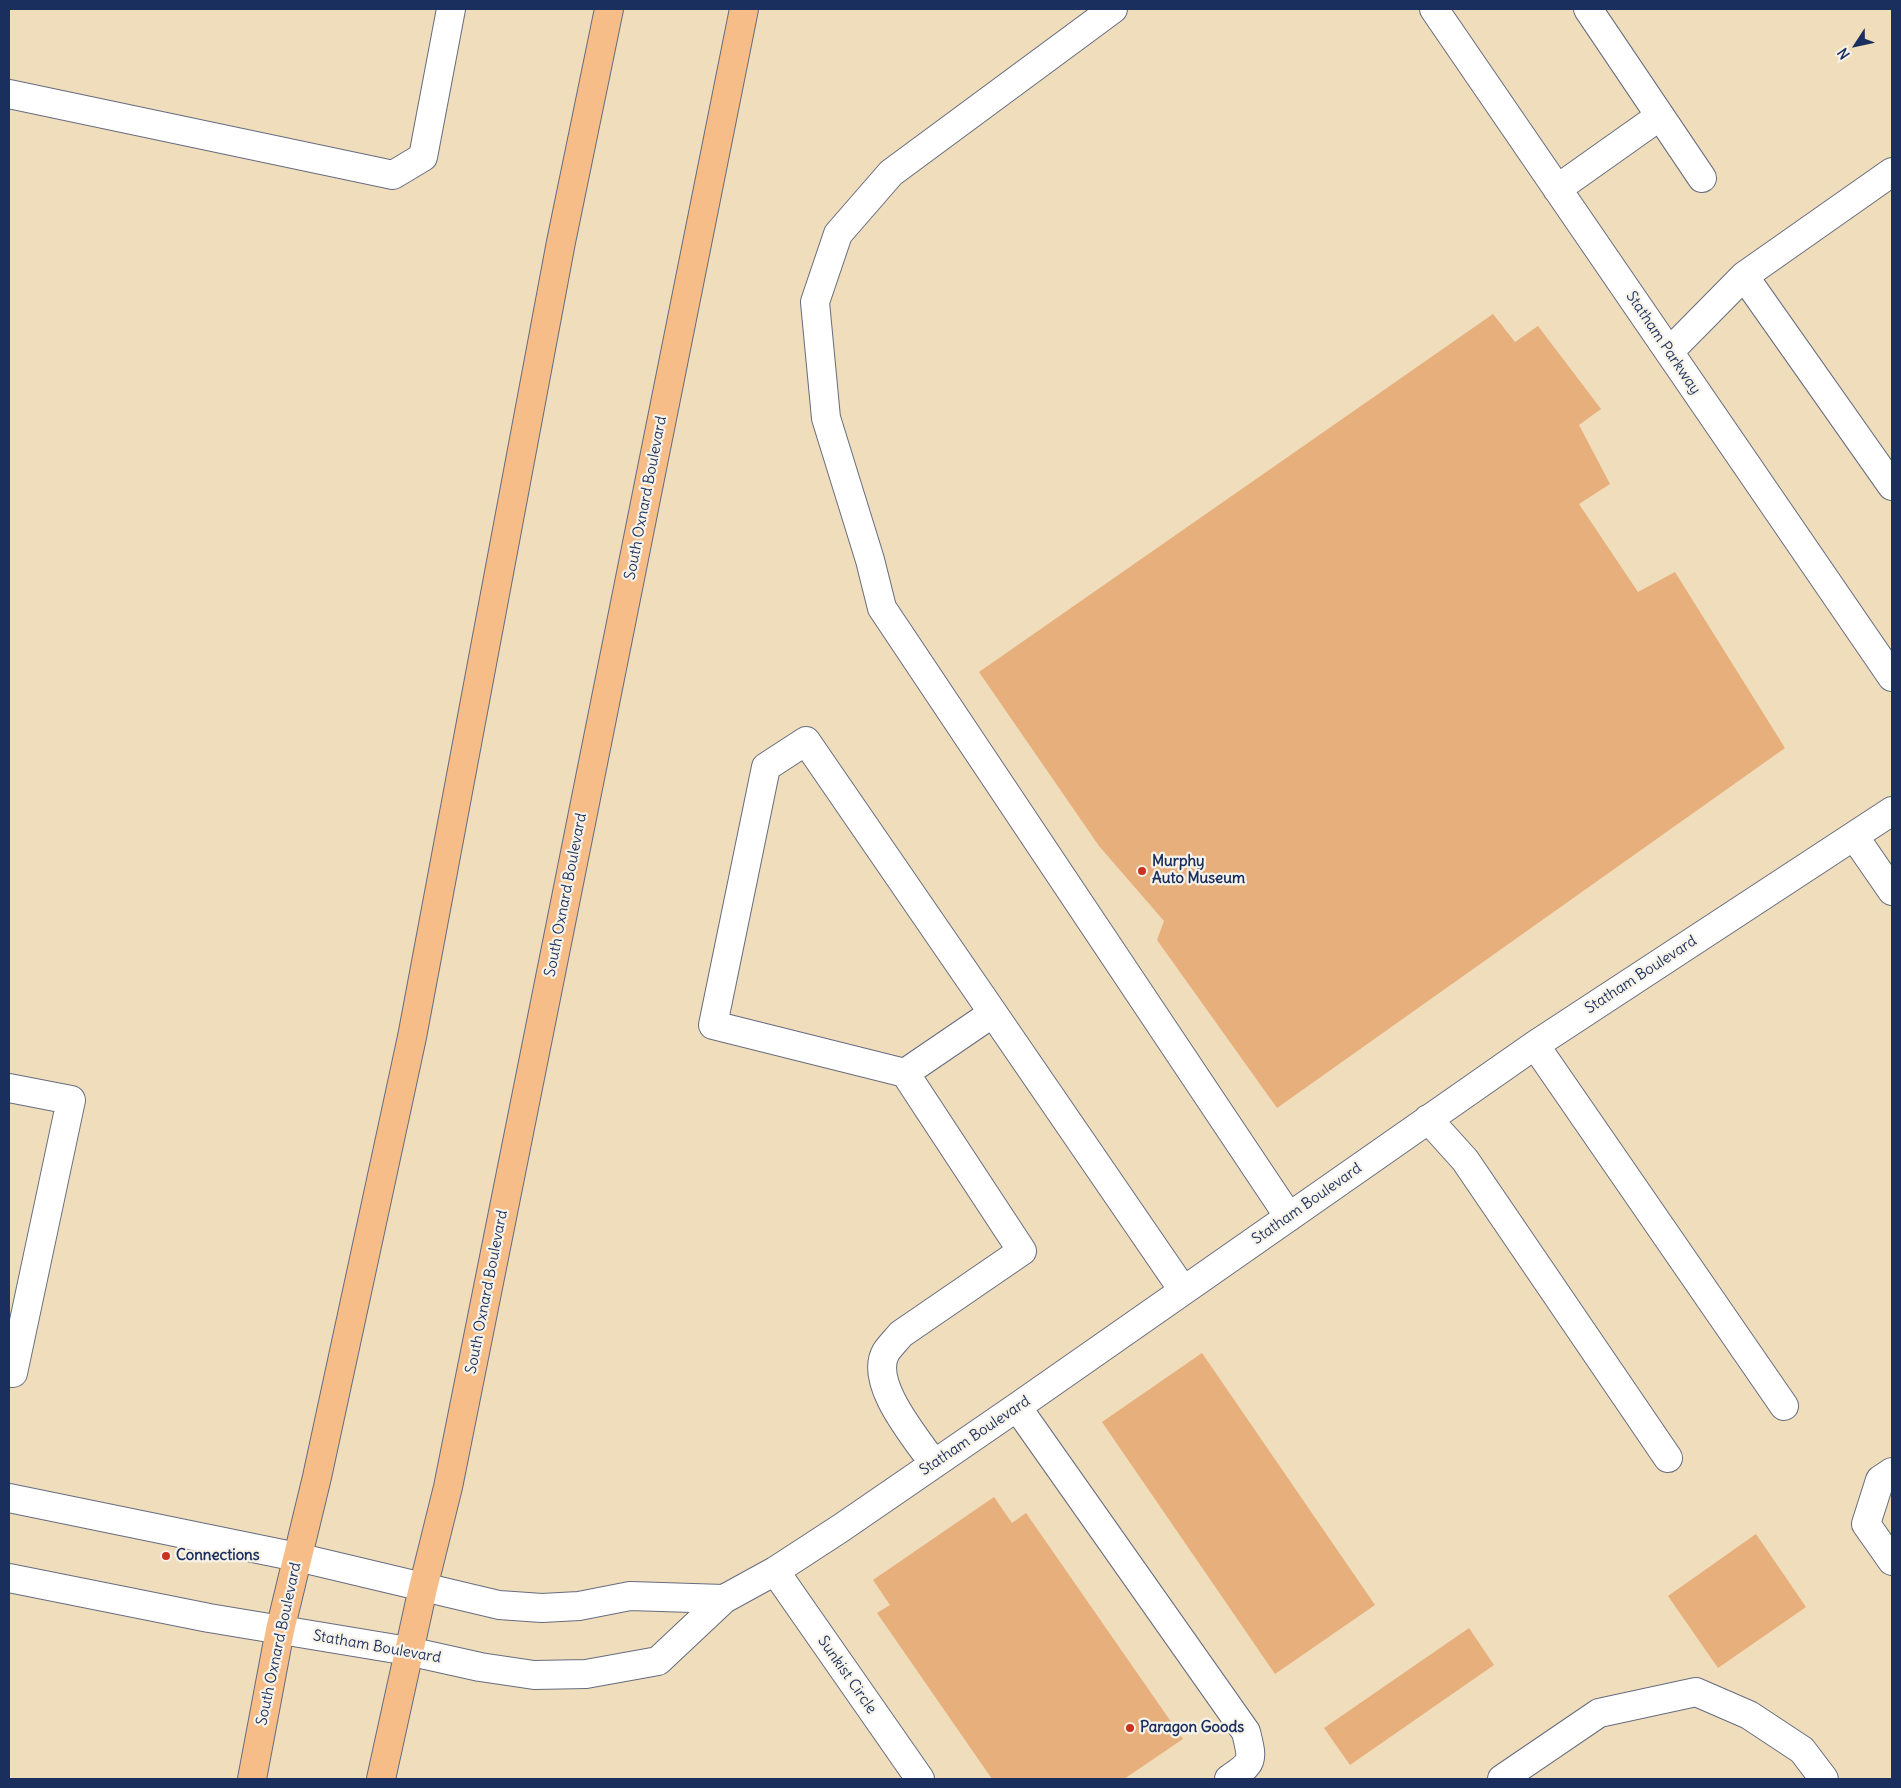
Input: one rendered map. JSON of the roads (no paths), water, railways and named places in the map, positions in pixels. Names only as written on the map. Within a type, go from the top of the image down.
[{"type":"main road","name":"South Oxnard Boulevard","points":[[252,1779],[280,1630],[296,1557],[317,1477],[412,1037],[559,252],[608,9]]},
{"type":"main road","name":"South Oxnard Boulevard","points":[[382,1779],[408,1651],[448,1487],[744,9]]},
{"type":"street","points":[[9,94],[393,175],[422,157],[451,9]]},
{"type":"street","points":[[1113,9],[891,173],[838,234],[815,302],[826,418],[870,560],[882,608],[1289,1217]]},
{"type":"street","name":"Statham Parkway","points":[[1434,9],[1892,676]]},
{"type":"street","points":[[1588,9],[1702,178]]},
{"type":"street","points":[[1557,189],[1660,116]]},
{"type":"street","points":[[1669,352],[1744,276],[1892,172]]},
{"type":"street","points":[[1744,276],[1892,486]]},
{"type":"street","points":[[934,1464],[890,1398],[882,1373],[885,1353],[901,1334],[1022,1251],[905,1073],[713,1025],[766,767],[806,741],[1184,1290]]},
{"type":"street","name":"Statham Boulevard","points":[[9,1578],[209,1618],[408,1651],[480,1667],[534,1675],[586,1674],[658,1661],[724,1599],[775,1570],[841,1528],[1535,1045],[1892,811]]},
{"type":"street","points":[[1854,836],[1892,891]]},
{"type":"street","points":[[905,1073],[993,1013]]},
{"type":"street","points":[[1535,1045],[1784,1406]]},
{"type":"street","points":[[9,1088],[71,1100],[13,1373],[9,1372]]},
{"type":"street","points":[[1428,1119],[1465,1160],[1668,1458]]},
{"type":"street","points":[[1017,1407],[1246,1732],[1251,1754],[1248,1766],[1229,1779]]},
{"type":"street","points":[[1892,1472],[1880,1480],[1866,1524],[1892,1561]]},
{"type":"street","points":[[9,1498],[296,1557],[499,1605],[542,1608],[579,1606],[630,1596],[724,1599]]},
{"type":"street","name":"Sunkist Circle","points":[[775,1570],[920,1779]]},
{"type":"street","points":[[1502,1779],[1600,1713],[1696,1692],[1749,1716],[1802,1750],[1824,1779]]},
{"type":"place","name":"Murphy Auto Museum","points":[[1142,871]]},
{"type":"place","name":"Connections","points":[[166,1556]]},
{"type":"place","name":"Paragon Goods","points":[[1130,1728]]}]
